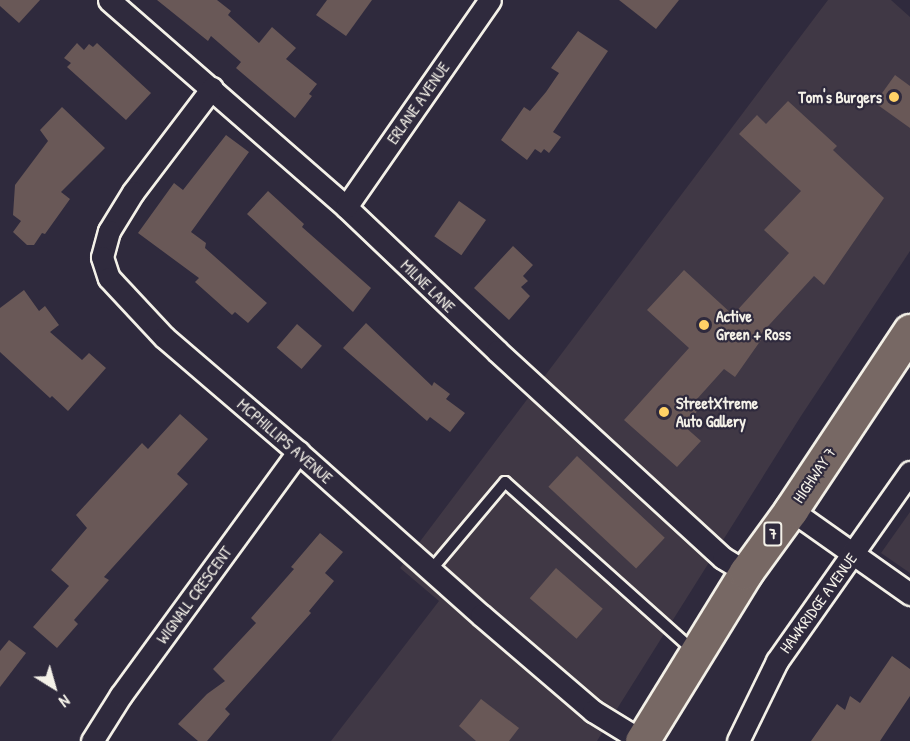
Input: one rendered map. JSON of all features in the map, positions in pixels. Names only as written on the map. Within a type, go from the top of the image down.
[{"type":"main road","name":"HIGHWAY 7","points":[[642,741],[746,572],[791,510],[910,331]]},
{"type":"street","name":"MILNE LANE","points":[[109,0],[163,50],[212,88],[345,207],[497,351],[716,551],[746,572]]},
{"type":"street","name":"ERLANE AVENUE","points":[[345,207],[490,0]]},
{"type":"street","name":"MCPHILLIPS AVENUE","points":[[212,88],[133,192],[109,231],[102,257],[109,279],[165,338],[593,711],[642,741]]},
{"type":"street","name":"WIGNALL CRESCENT","points":[[92,741],[121,695],[298,452]]},
{"type":"street","name":"HAWKRIDGE AVENUE","points":[[738,741],[777,662],[910,472]]},
{"type":"street","points":[[791,510],[910,594]]},
{"type":"lane","points":[[431,570],[505,482],[696,652]]},
{"type":"shaded area","points":[[828,0],[891,0],[910,17],[910,251],[801,416],[597,741],[331,741],[439,601],[400,568]]},
{"type":"shaded area","points":[[910,512],[910,573],[881,553]]},
{"type":"building","points":[[0,0],[40,0],[19,23],[0,6]]},
{"type":"building","points":[[157,0],[217,0],[231,11],[228,15],[259,43],[272,27],[296,48],[286,59],[317,84],[309,94],[312,96],[295,118],[236,68],[241,62],[211,36],[208,41]]},
{"type":"building","points":[[327,0],[372,0],[346,36],[316,15]]},
{"type":"building","points":[[619,0],[679,0],[656,29]]},
{"type":"building","points":[[578,31],[608,51],[553,132],[561,137],[549,153],[544,149],[541,153],[535,149],[527,160],[501,140],[524,107],[530,111],[546,92],[559,73],[551,68]]},
{"type":"building","points":[[77,43],[84,50],[89,44],[93,47],[97,43],[151,93],[126,120],[67,67],[71,63],[64,58]]},
{"type":"building","name":"Tom's Burgers","points":[[895,75],[910,86],[910,128],[875,103]]},
{"type":"building","points":[[788,101],[837,146],[833,150],[884,198],[824,285],[814,276],[758,337],[761,340],[735,377],[724,369],[697,399],[703,405],[684,426],[701,441],[677,467],[624,420],[689,348],[647,310],[684,270],[733,315],[789,253],[764,230],[801,191],[739,134],[757,115],[766,124]]},
{"type":"building","points":[[62,107],[105,148],[61,192],[70,199],[45,234],[42,233],[34,245],[27,245],[13,232],[21,221],[13,215],[15,185],[48,141],[40,130]]},
{"type":"building","points":[[226,135],[249,152],[191,232],[206,243],[205,248],[267,303],[248,323],[235,312],[232,315],[195,282],[199,278],[138,233],[174,183],[183,190]]},
{"type":"building","points":[[268,191],[304,224],[302,227],[371,288],[353,312],[247,214]]},
{"type":"building","points":[[459,201],[486,220],[461,255],[434,236]]},
{"type":"building","points":[[513,246],[533,265],[523,276],[528,281],[521,287],[530,296],[509,320],[474,288]]},
{"type":"building","points":[[24,290],[39,311],[45,306],[59,325],[50,332],[82,360],[89,353],[106,368],[68,411],[52,396],[50,398],[0,352],[0,308]]},
{"type":"building","points":[[366,323],[432,386],[434,382],[450,394],[446,399],[465,413],[450,432],[430,417],[427,421],[343,348]]},
{"type":"building","points":[[297,324],[322,346],[302,369],[277,347]]},
{"type":"building","points":[[180,414],[208,439],[177,474],[188,484],[104,577],[109,580],[74,620],[78,624],[57,648],[33,627],[69,586],[51,570],[87,528],[76,515],[142,443],[148,449]]},
{"type":"building","points":[[577,456],[665,538],[636,569],[548,487]]},
{"type":"building","points":[[320,533],[343,552],[325,573],[334,581],[309,611],[311,613],[225,709],[230,714],[207,741],[198,741],[178,724],[207,694],[225,681],[213,669],[256,623],[251,618],[294,569],[291,567]]},
{"type":"building","points":[[556,568],[603,609],[577,639],[530,598]]},
{"type":"building","points":[[9,640],[26,653],[0,687],[0,651]]},
{"type":"building","points":[[892,656],[910,669],[910,696],[880,741],[811,741],[837,704],[845,710],[850,696],[860,703]]},
{"type":"building","points":[[481,699],[519,728],[509,741],[476,741],[459,726]]},
{"type":"place","name":"Tom's Burgers","points":[[894,97]]},
{"type":"place","name":"Active Green + Ross","points":[[704,325]]},
{"type":"place","name":"StreetXtreme Auto Gallery","points":[[664,412]]}]
